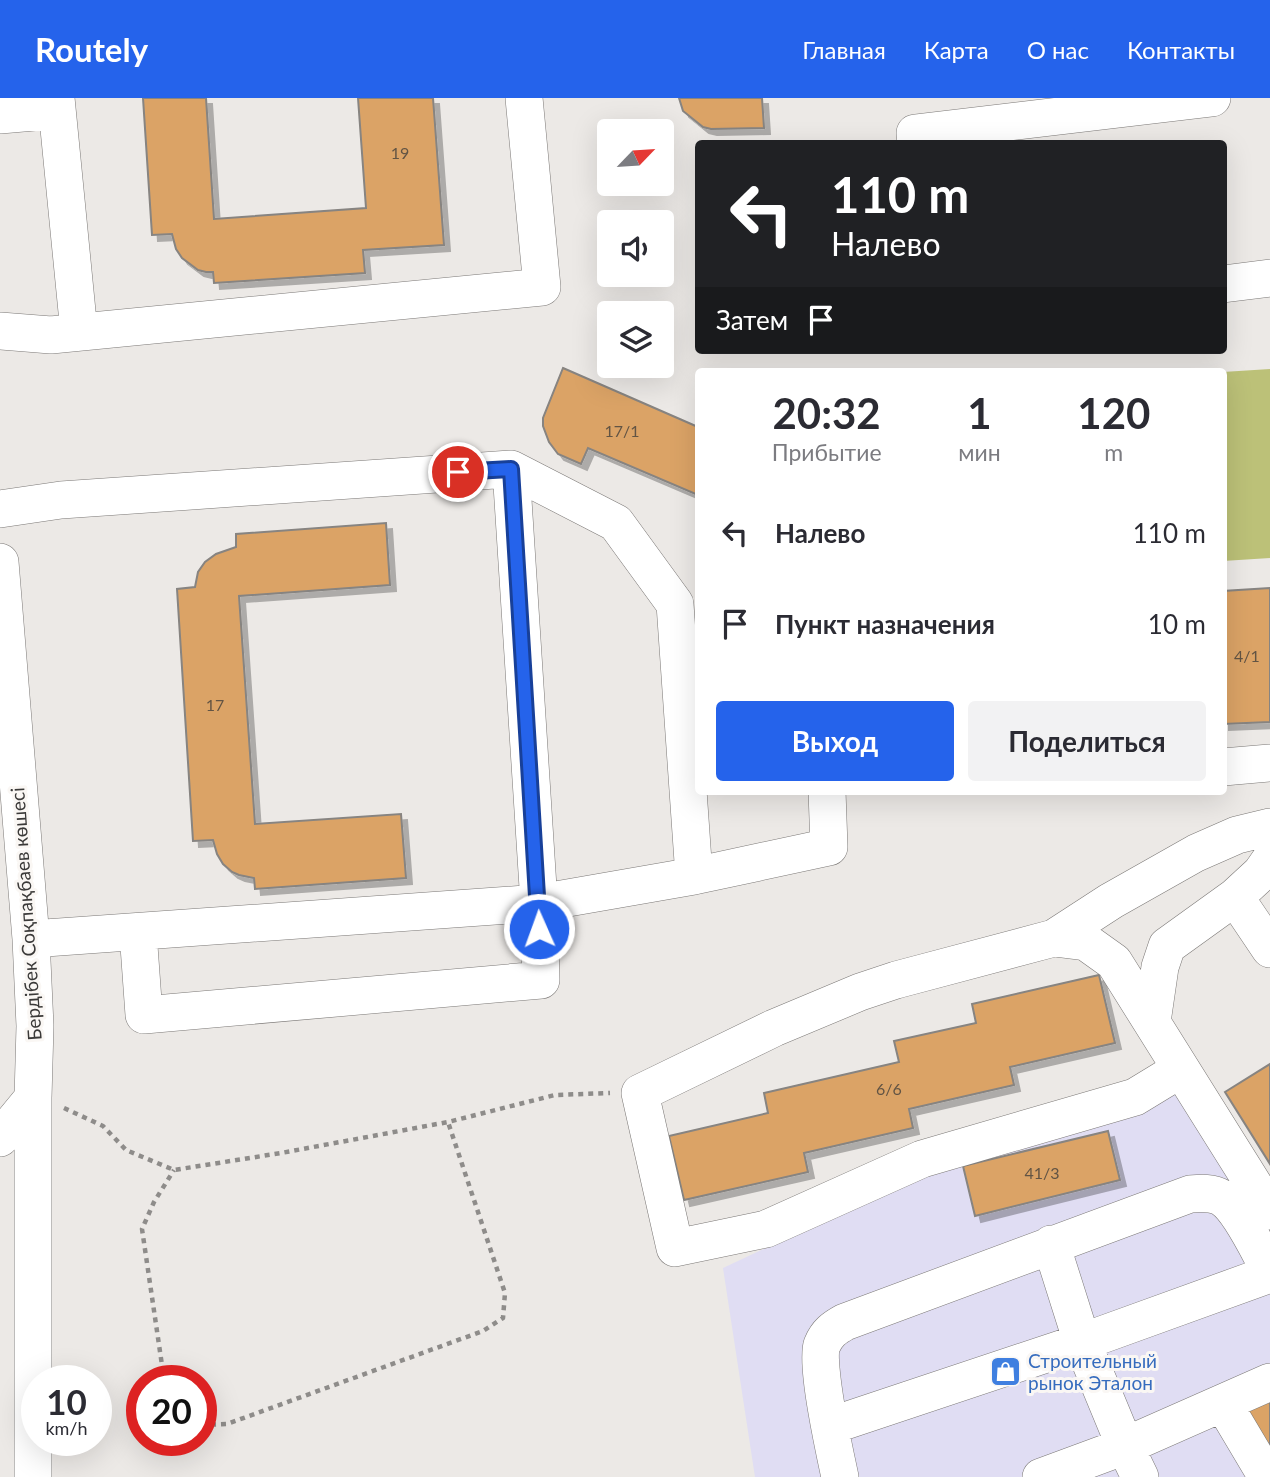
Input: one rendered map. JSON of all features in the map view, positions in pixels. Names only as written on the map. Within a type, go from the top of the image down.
[{"type":"street","points":[[0,331],[51,335],[542,287],[524,98]]},
{"type":"street","points":[[916,140],[915,133],[1212,98]]},
{"type":"street","points":[[0,115],[57,104],[79,332]]},
{"type":"street","points":[[1227,283],[1270,278]]},
{"type":"street","points":[[0,509],[61,500],[511,469],[616,523],[675,604],[694,876]]},
{"type":"street","points":[[138,932],[144,1015],[541,980],[539,903],[511,469]]},
{"type":"street","name":"Бердібек Соқпақбаев көшесі","points":[[0,562],[36,1026],[33,1098],[33,1477]]},
{"type":"street","points":[[1227,767],[1270,764]]},
{"type":"street","points":[[31,939],[539,903],[694,876],[829,847],[827,795]]},
{"type":"street","points":[[1181,1069],[1135,1097],[922,1159],[766,1229],[675,1248],[640,1093],[774,1028],[860,992],[895,980],[1054,939],[1111,901],[1196,853],[1237,835],[1270,827]]},
{"type":"street","points":[[1152,1022],[1160,967],[1167,946],[1235,897],[1261,873],[1270,860]]},
{"type":"street","points":[[1235,897],[1270,949]]},
{"type":"street","points":[[1054,939],[1086,942],[1114,962],[1270,1211]]},
{"type":"street","points":[[0,1138],[33,1098]]},
{"type":"street","points":[[830,1426],[1082,1342],[1270,1273],[1235,1209],[1222,1197],[1208,1193],[1190,1194],[845,1322],[830,1331],[821,1348],[821,1367],[830,1426],[840,1477]]},
{"type":"street","points":[[1051,1244],[1082,1342],[1133,1462]]},
{"type":"street","points":[[1041,1477],[1133,1462],[1223,1402],[1270,1382]]},
{"type":"street","points":[[1223,1402],[1267,1477]]},
{"type":"path","points":[[33,1098],[62,1107],[103,1126],[126,1150],[174,1170],[449,1122],[555,1095],[640,1093]]},
{"type":"path","points":[[217,1424],[227,1424],[483,1331],[503,1318],[505,1293],[449,1122]]},
{"type":"path","points":[[162,1365],[142,1229],[154,1202],[174,1170]]},
{"type":"shaded area","name":"Строительный рынок Эталон","points":[[1182,1086],[1270,1226],[1270,1477],[755,1477],[723,1268],[953,1160]]},
{"type":"green space","points":[[1270,369],[1270,558],[1227,561],[1227,372]]},
{"type":"building","points":[[143,98],[206,98],[214,219],[366,208],[358,98],[433,98],[444,245],[363,250],[365,273],[214,283],[213,272],[198,270],[182,258],[172,234],[152,235]]},
{"type":"building","points":[[679,98],[762,98],[764,128],[703,127],[683,111]]},
{"type":"building","points":[[563,368],[695,426],[695,494],[588,448],[581,464],[558,454],[549,442],[543,418]]},
{"type":"building","points":[[386,523],[390,585],[239,596],[255,824],[401,814],[406,878],[255,889],[254,878],[232,872],[223,864],[213,840],[193,841],[177,589],[195,587],[198,572],[205,562],[216,554],[236,547],[236,534]]},
{"type":"building","points":[[1270,588],[1270,722],[1227,724],[1227,591]]},
{"type":"building","points":[[1099,975],[1115,1043],[1010,1067],[1014,1085],[909,1109],[913,1128],[804,1153],[808,1172],[684,1200],[669,1136],[768,1113],[764,1093],[899,1062],[894,1041],[976,1023],[972,1004]]},
{"type":"building","points":[[1270,1064],[1270,1164],[1225,1092]]},
{"type":"building","points":[[1108,1131],[1120,1180],[975,1216],[963,1166]]},
{"type":"building","points":[[1270,1387],[1270,1454],[1239,1407]]},
{"type":"place","name":"Строительный рынок Эталон","points":[[1005,1372]]},
{"type":"route","points":[[458,472],[511,469],[539,929]]}]
